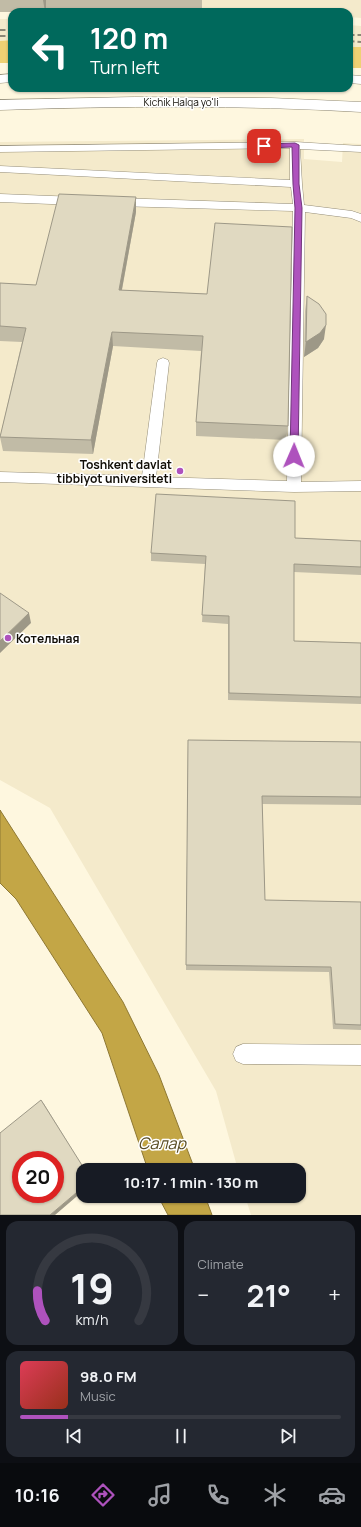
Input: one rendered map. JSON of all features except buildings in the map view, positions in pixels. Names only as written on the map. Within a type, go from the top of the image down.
[{"type":"highway","name":"Kichik Halqa yo'li","points":[[0,105],[182,102],[278,103],[361,107]]},
{"type":"lane","points":[[294,487],[299,208],[296,184],[295,145]]},
{"type":"lane","points":[[0,149],[295,145],[361,149]]},
{"type":"lane","points":[[0,169],[296,184]]},
{"type":"lane","points":[[0,198],[86,201]]},
{"type":"lane","points":[[102,202],[299,208],[352,215],[361,218]]},
{"type":"lane","points":[[148,482],[163,363]]},
{"type":"lane","points":[[0,477],[294,487],[361,486]]},
{"type":"lane","points":[[243,1054],[361,1054]]},
{"type":"shaded area","points":[[0,0],[361,0],[361,18],[353,17],[353,8],[8,8],[8,12],[0,12]]},
{"type":"shaded area","points":[[0,19],[8,19],[8,40],[0,41]]},
{"type":"shaded area","points":[[353,25],[361,26],[361,47],[353,47]]},
{"type":"shaded area","points":[[8,40],[8,63],[0,63],[0,41]]},
{"type":"shaded area","points":[[353,47],[361,47],[361,68],[353,68]]},
{"type":"shaded area","name":"Toshkent davlat tibbiyot universiteti","points":[[304,139],[304,159],[342,162],[343,143],[361,144],[361,1215],[251,1215],[247,1203],[306,1203],[306,1163],[236,1163],[216,1091],[50,808],[0,780],[0,142]]},
{"type":"water","name":"Салар","points":[[0,810],[123,1002],[159,1075],[192,1163],[146,1163],[102,1033],[16,899],[0,883]]},
{"type":"water","points":[[162,1203],[208,1203],[212,1215],[168,1215]]},
{"type":"railway","points":[[0,30],[8,30]]},
{"type":"railway","points":[[353,35],[361,35]]},
{"type":"railway","points":[[0,36],[8,36]]},
{"type":"railway","points":[[353,41],[361,42]]},
{"type":"place","name":"Toshkent davlat tibbiyot universiteti","points":[[180,471]]},
{"type":"place","name":"Котельная","points":[[8,638]]},
{"type":"route","points":[[264,146],[295,145],[296,184],[299,208],[294,456]]}]
